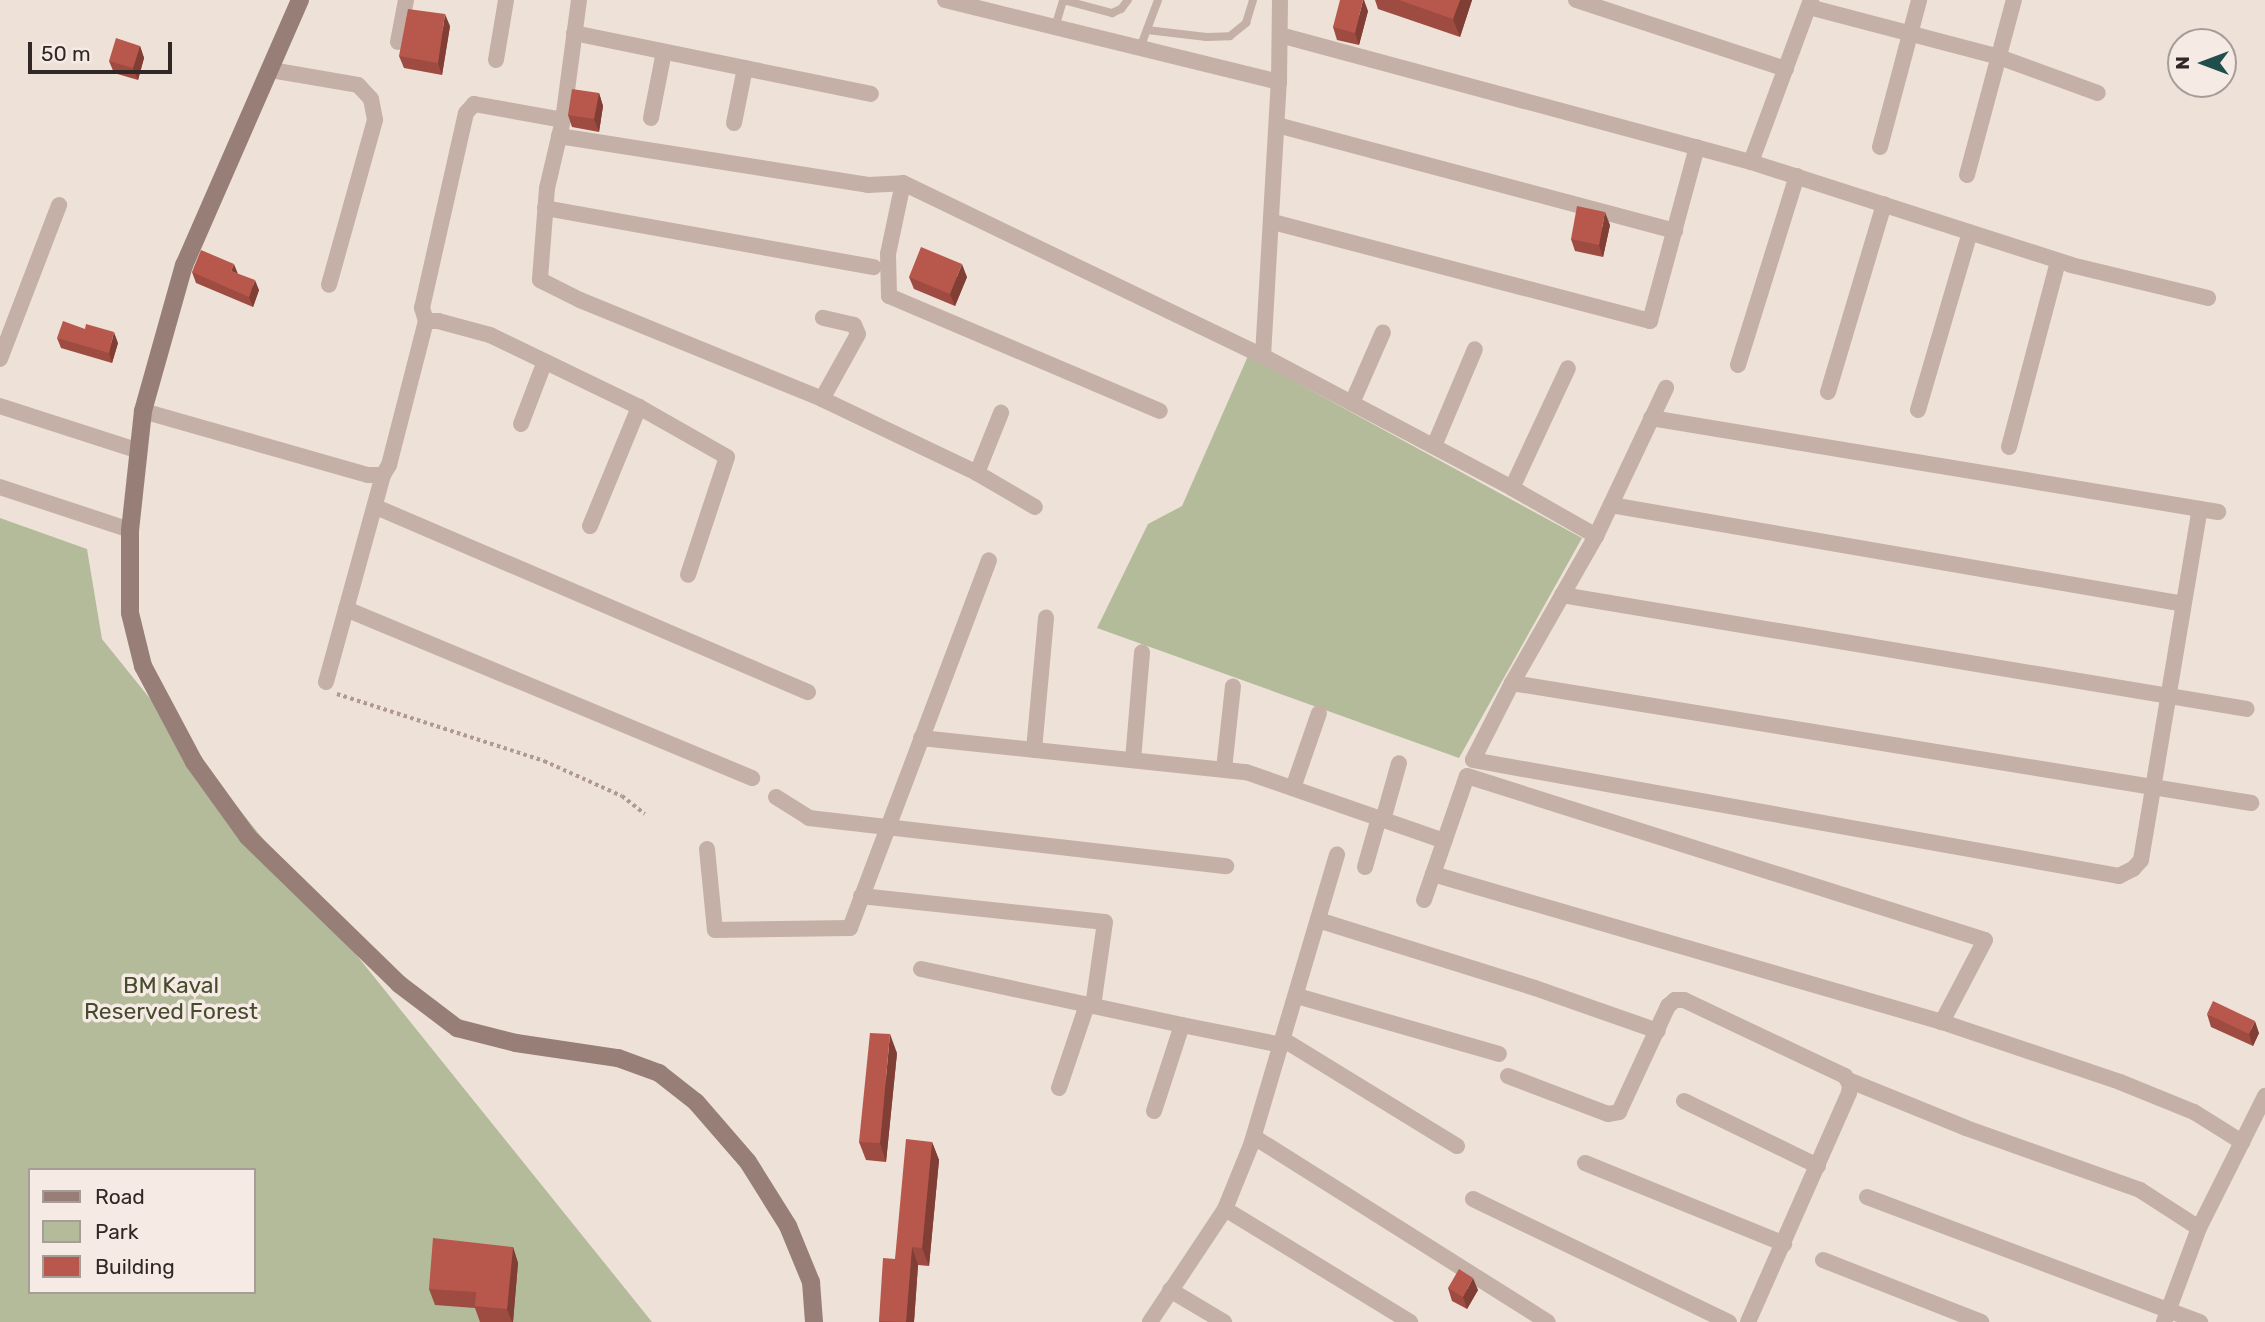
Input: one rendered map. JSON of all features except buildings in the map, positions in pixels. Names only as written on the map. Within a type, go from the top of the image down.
[{"type":"main road","points":[[300,0],[184,265],[143,411],[130,530],[130,613],[144,666],[194,762],[248,837],[399,984],[457,1028],[516,1043],[618,1058],[659,1073],[696,1102],[748,1162],[788,1226],[811,1282],[814,1322]]},
{"type":"street","points":[[397,42],[406,0]]},
{"type":"street","points":[[496,60],[506,0]]},
{"type":"street","points":[[579,0],[563,120],[545,208],[539,273],[544,284],[822,399],[978,473],[1035,507]]},
{"type":"street","points":[[945,0],[1279,82]]},
{"type":"street","points":[[1263,356],[1278,125],[1280,0]]},
{"type":"street","points":[[1576,0],[1786,69]]},
{"type":"street","points":[[1881,147],[1919,0]]},
{"type":"street","points":[[1968,175],[2014,0]]},
{"type":"street","points":[[1751,162],[1810,4],[1998,57],[2098,93]]},
{"type":"street","points":[[574,33],[871,94]]},
{"type":"street","points":[[1280,35],[1751,162],[2058,261],[2208,298]]},
{"type":"street","points":[[651,118],[664,52]]},
{"type":"street","points":[[734,123],[745,68]]},
{"type":"street","points":[[271,70],[358,85],[371,99],[375,120],[330,285]]},
{"type":"street","points":[[326,682],[383,475],[389,465],[426,321],[422,308],[466,113],[474,104],[563,120]]},
{"type":"street","points":[[1278,125],[1675,230]]},
{"type":"street","points":[[559,136],[868,185],[903,183],[1263,356],[1512,488],[1596,536]]},
{"type":"street","points":[[1273,222],[1650,321],[1697,147]]},
{"type":"street","points":[[1738,365],[1797,176]]},
{"type":"street","points":[[903,183],[888,254],[888,296],[1160,411]]},
{"type":"street","points":[[1828,392],[1884,204]]},
{"type":"street","points":[[0,359],[59,205]]},
{"type":"street","points":[[545,208],[874,267]]},
{"type":"street","points":[[1918,410],[1970,232]]},
{"type":"street","points":[[2009,447],[2058,261]]},
{"type":"street","points":[[822,399],[858,334],[854,325],[823,318]]},
{"type":"street","points":[[426,321],[438,321],[499,338],[639,407],[727,457],[688,575]]},
{"type":"street","points":[[1352,403],[1383,332]]},
{"type":"street","points":[[1434,446],[1475,349]]},
{"type":"street","points":[[521,424],[545,361]]},
{"type":"street","points":[[1512,488],[1568,368]]},
{"type":"street","points":[[1666,388],[1596,536],[1512,683],[1473,760],[2119,876],[2133,869],[2141,860],[2200,509]]},
{"type":"street","points":[[0,405],[139,451]]},
{"type":"street","points":[[590,526],[639,407]]},
{"type":"street","points":[[143,411],[368,475],[383,475]]},
{"type":"street","points":[[978,473],[1001,413]]},
{"type":"street","points":[[1651,418],[2218,512]]},
{"type":"street","points":[[0,487],[130,530]]},
{"type":"street","points":[[1611,505],[2184,604]]},
{"type":"street","points":[[376,507],[808,692]]},
{"type":"street","points":[[707,849],[716,930],[850,928],[989,560]]},
{"type":"street","points":[[1563,595],[2246,709]]},
{"type":"street","points":[[346,609],[752,778]]},
{"type":"street","points":[[1034,750],[1046,618]]},
{"type":"street","points":[[1133,760],[1142,652]]},
{"type":"street","points":[[1512,683],[2251,803]]},
{"type":"street","points":[[1224,769],[1233,686]]},
{"type":"street","points":[[1293,788],[1319,713]]},
{"type":"street","points":[[922,738],[1246,772],[1444,841]]},
{"type":"street","points":[[1365,867],[1399,763]]},
{"type":"street","points":[[1424,900],[1467,776],[1985,940],[1942,1022]]},
{"type":"street","points":[[776,797],[809,818],[1226,866]]},
{"type":"street","points":[[1150,1322],[1225,1209],[1254,1137],[1337,854]]},
{"type":"street","points":[[1433,874],[1942,1022],[2120,1082],[2194,1112],[2242,1142]]},
{"type":"street","points":[[861,897],[1105,922],[1090,1005],[1059,1088]]},
{"type":"street","points":[[1318,920],[1535,988],[1658,1031]]},
{"type":"street","points":[[921,969],[1182,1025],[1283,1043],[1457,1146]]},
{"type":"street","points":[[1297,996],[1499,1054]]},
{"type":"street","points":[[1508,1076],[1613,1114],[1622,1109],[1671,1002],[1690,1000],[1848,1080],[1977,1132],[2140,1191],[2199,1228]]},
{"type":"street","points":[[1154,1111],[1182,1025]]},
{"type":"street","points":[[1748,1322],[1849,1093],[1848,1080]]},
{"type":"street","points":[[2166,1316],[2199,1228],[2265,1096]]},
{"type":"street","points":[[1684,1101],[1818,1166]]},
{"type":"street","points":[[1254,1137],[1548,1322]]},
{"type":"street","points":[[1585,1163],[1784,1244]]},
{"type":"street","points":[[1867,1197],[2166,1316],[2200,1322]]},
{"type":"street","points":[[1473,1199],[1729,1322]]},
{"type":"street","points":[[1225,1209],[1410,1322]]},
{"type":"street","points":[[1823,1260],[1981,1322]]},
{"type":"street","points":[[1170,1290],[1224,1322]]},
{"type":"lane","points":[[1055,27],[1063,0],[1112,13],[1128,0]]},
{"type":"lane","points":[[1140,48],[1158,0]]},
{"type":"lane","points":[[1147,30],[1230,37],[1246,23],[1253,0]]},
{"type":"path","points":[[326,682],[337,694],[544,761],[622,796],[645,814]]},
{"type":"green space","points":[[1248,356],[1582,538],[1459,758],[1097,628],[1148,524],[1182,506]]},
{"type":"green space","name":"BM Kaval Reserved Forest","points":[[0,518],[87,549],[102,639],[652,1322],[0,1322]]}]
